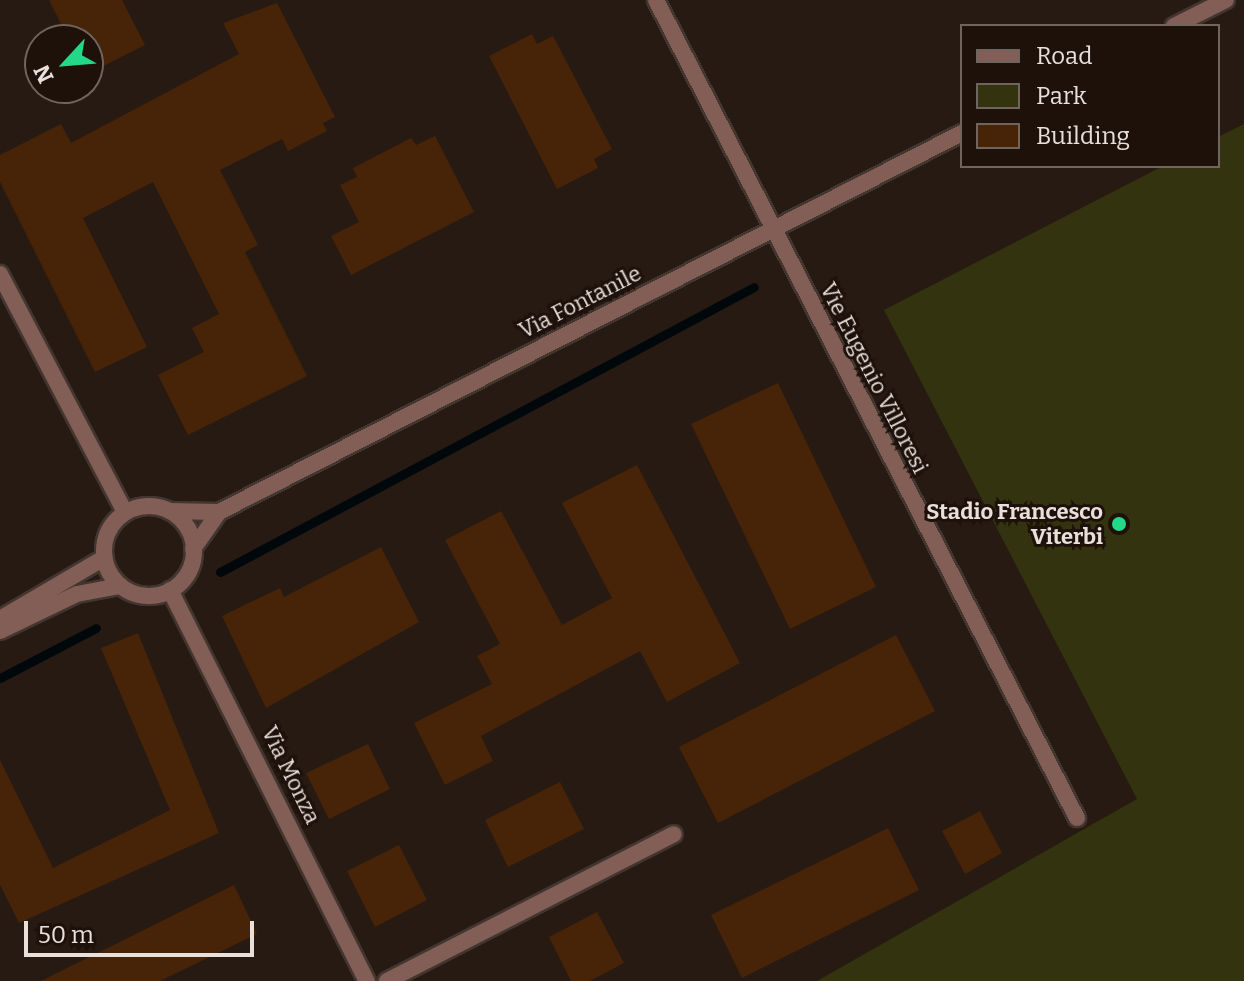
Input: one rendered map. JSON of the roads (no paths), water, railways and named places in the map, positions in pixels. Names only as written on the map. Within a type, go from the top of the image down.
[{"type":"street","name":"Vie Eugenio Villoresi","points":[[656,0],[1077,818]]},
{"type":"street","points":[[1178,24],[1226,0]]},
{"type":"street","name":"Via Fontanile","points":[[193,549],[219,512],[960,134]]},
{"type":"street","points":[[0,274],[125,512]]},
{"type":"street","points":[[0,631],[77,594],[120,586],[147,596],[170,590],[189,571],[193,549],[189,531],[169,511],[146,506],[125,512],[108,531],[104,558],[120,586]]},
{"type":"street","name":"Via Fontanile","points":[[169,511],[219,512]]},
{"type":"street","points":[[0,619],[104,558]]},
{"type":"street","name":"Via Monza","points":[[170,590],[367,981]]},
{"type":"street","points":[[387,981],[674,834]]},
{"type":"waterway","points":[[220,572],[754,287]]},
{"type":"waterway","points":[[0,678],[96,628]]},
{"type":"place","name":"Stadio Francesco Viterbi","points":[[1119,524]]}]
